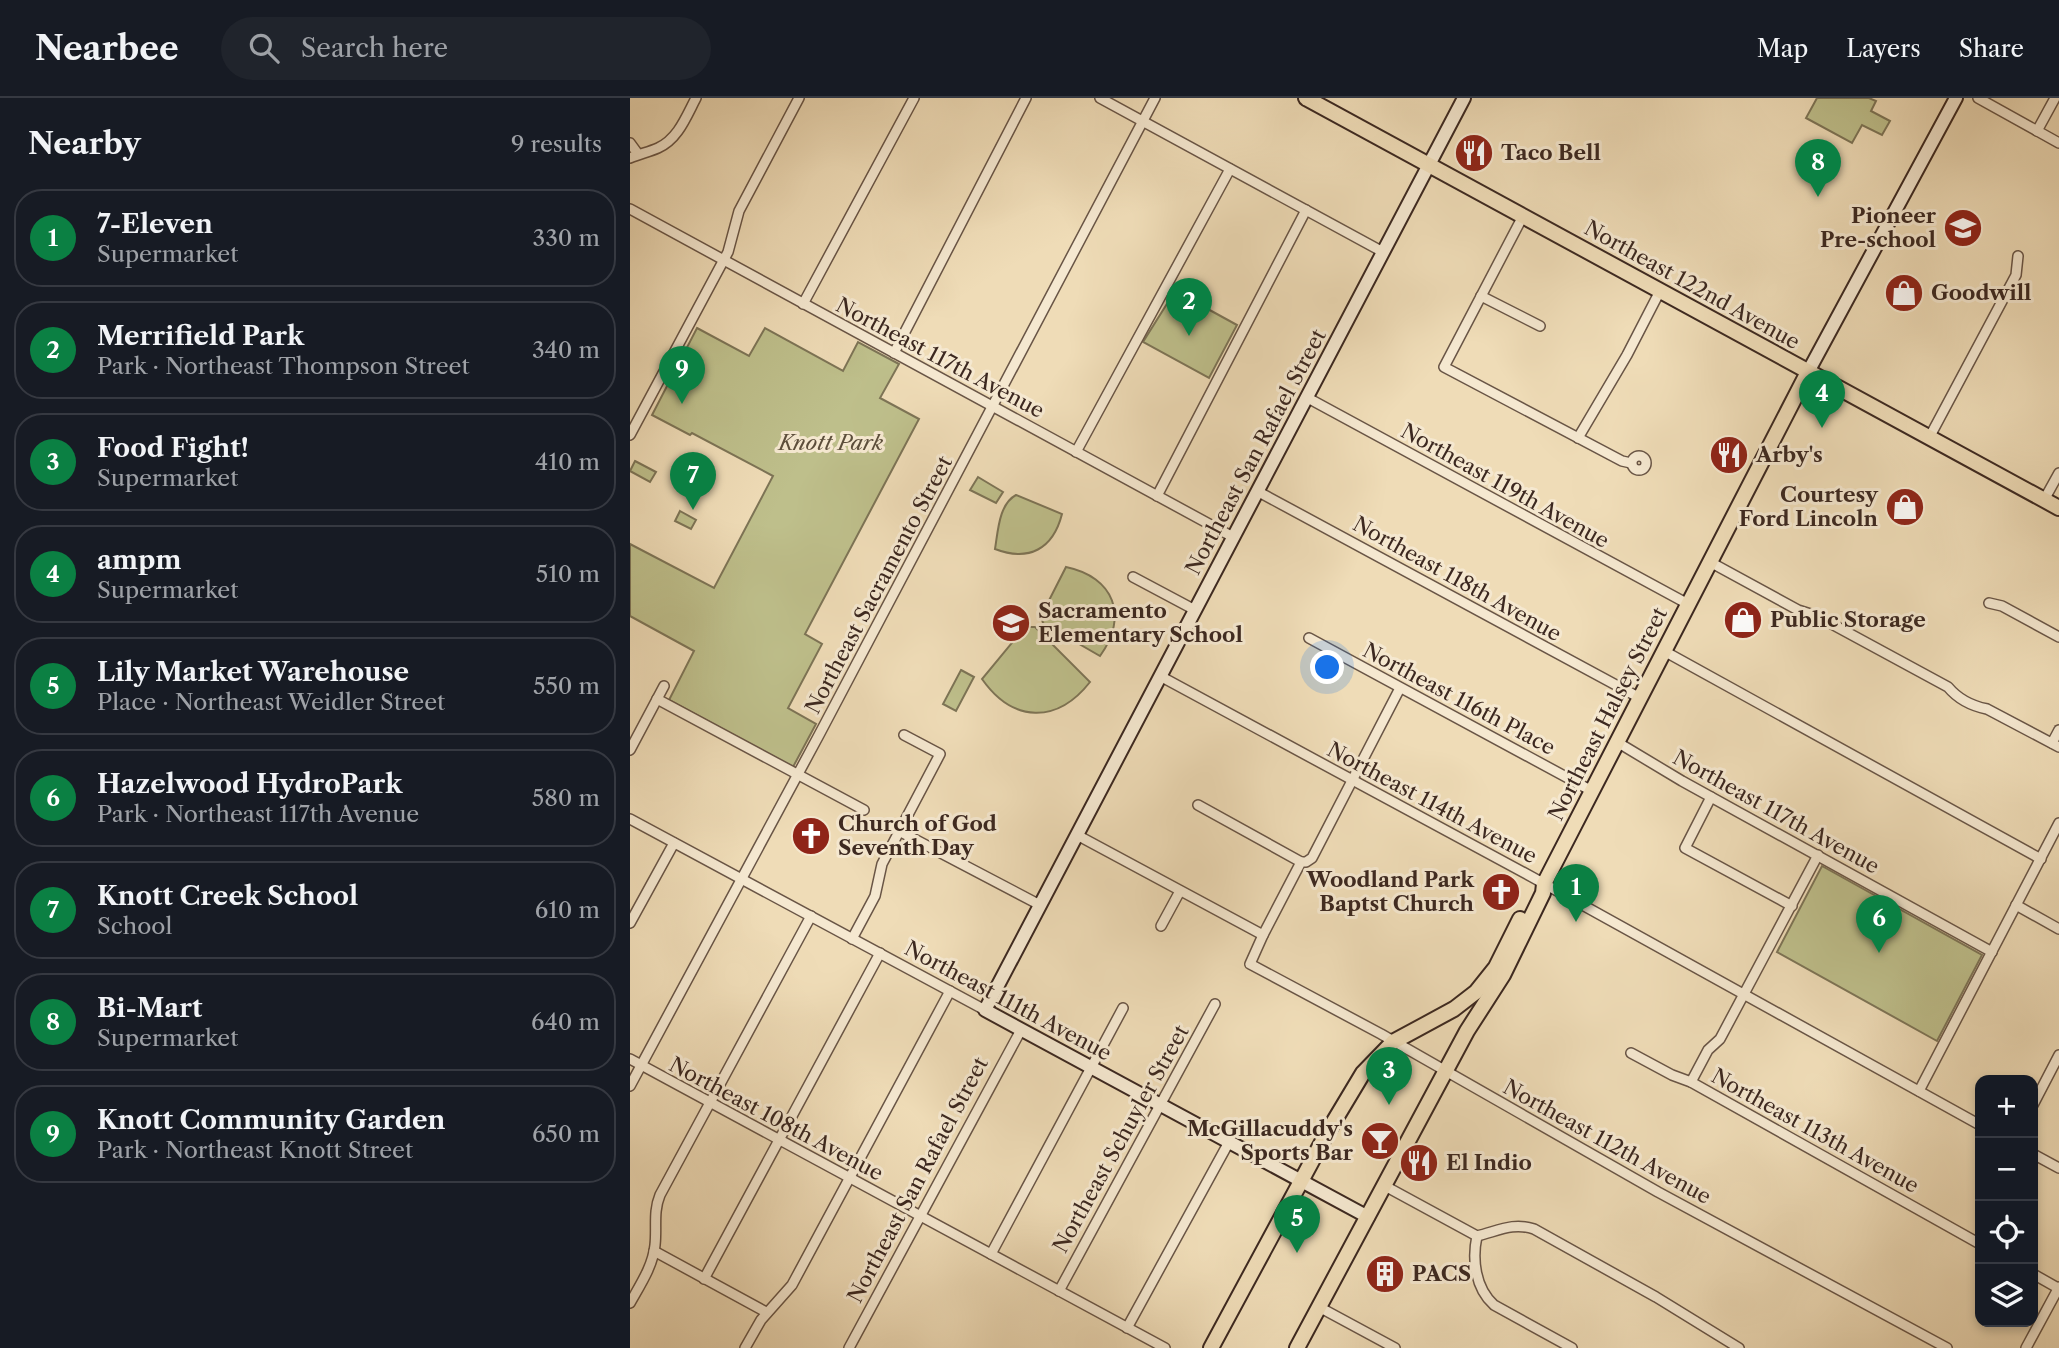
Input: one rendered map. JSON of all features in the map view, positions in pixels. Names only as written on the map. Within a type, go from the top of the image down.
[{"type":"main road","name":"Northeast 122nd Avenue","points":[[1306,98],[2059,508]]},
{"type":"main road","name":"Northeast Halsey Street","points":[[1297,1348],[1468,1031],[1503,975],[1543,893],[1544,884],[1808,372]]},
{"type":"main road","points":[[1211,1348],[1350,1092],[1368,1066],[1393,1042],[1454,1009],[1476,992],[1496,967],[1535,889],[1544,884]]},
{"type":"street","points":[[630,143],[634,156],[670,140],[680,128],[696,98]]},
{"type":"street","points":[[630,435],[724,260],[739,211],[799,98]]},
{"type":"street","points":[[803,304],[914,98]]},
{"type":"street","points":[[894,353],[1026,98]]},
{"type":"street","points":[[1100,98],[1382,252]]},
{"type":"street","name":"Northeast Sacramento Street","points":[[630,1086],[798,775],[1155,98]]},
{"type":"street","name":"Northeast San Rafael Street","points":[[985,1010],[1464,98]]},
{"type":"street","name":"Northeast Halsey Street","points":[[1808,372],[1956,98]]},
{"type":"street","points":[[1978,98],[2059,143]]},
{"type":"street","points":[[2037,131],[2055,98]]},
{"type":"street","points":[[1076,452],[1230,169]]},
{"type":"street","name":"Northeast 117th Avenue","points":[[630,209],[1233,537]]},
{"type":"street","points":[[1157,496],[1306,210]]},
{"type":"street","points":[[1523,216],[1444,367],[1622,461],[1631,463]]},
{"type":"street","points":[[1929,438],[2016,275],[2018,256]]},
{"type":"street","points":[[1578,438],[1627,355],[1660,291]]},
{"type":"street","points":[[1481,296],[1540,326]]},
{"type":"street","name":"Northeast 119th Avenue","points":[[1306,397],[1688,604]]},
{"type":"street","points":[[2044,500],[2059,473]]},
{"type":"street","name":"Northeast 118th Avenue","points":[[1257,491],[1640,698]]},
{"type":"street","points":[[1710,562],[1798,610],[1817,616],[1848,632],[1948,687],[1955,695],[1976,707],[1987,709],[2056,745],[2059,730]]},
{"type":"street","points":[[1133,577],[1195,610]]},
{"type":"street","points":[[1989,603],[2059,637]]},
{"type":"street","name":"Northeast 116th Place","points":[[1309,638],[1592,791]]},
{"type":"street","points":[[1664,652],[2041,859]]},
{"type":"street","name":"Northeast 114th Avenue","points":[[1160,676],[1975,1122]]},
{"type":"street","points":[[630,750],[664,686]]},
{"type":"street","points":[[1198,805],[1301,862],[1306,862],[1312,858],[1400,688]]},
{"type":"street","points":[[657,699],[864,810]]},
{"type":"street","points":[[852,939],[875,896],[882,864],[940,754],[904,735]]},
{"type":"street","name":"Northeast 117th Avenue","points":[[1617,742],[1992,953]]},
{"type":"street","points":[[1712,797],[1685,848],[1791,906]]},
{"type":"street","name":"Northeast 111th Avenue","points":[[630,819],[1368,1217]]},
{"type":"street","points":[[1919,1091],[2059,823]]},
{"type":"street","points":[[899,831],[1040,905]]},
{"type":"street","points":[[1077,835],[1262,934],[1301,862]]},
{"type":"street","points":[[630,923],[674,843]]},
{"type":"street","points":[[1691,1082],[1709,1050],[1720,1039],[1818,855]]},
{"type":"street","points":[[1161,926],[1180,891]]},
{"type":"street","points":[[2016,905],[2059,929]]},
{"type":"street","points":[[630,1303],[654,1251],[657,1202],[811,916]]},
{"type":"street","name":"Northeast 112th Avenue","points":[[1262,934],[1250,964],[1446,1071],[1658,1192],[1947,1348]]},
{"type":"street","points":[[704,1279],[880,953]]},
{"type":"street","points":[[745,1348],[766,1312],[792,1285],[950,992]]},
{"type":"street","name":"Northeast Schuyler Street","points":[[1059,1291],[1215,1004]]},
{"type":"street","points":[[990,1254],[1123,1008]]},
{"type":"street","name":"Northeast San Rafael Street","points":[[849,1348],[1021,1030]]},
{"type":"street","name":"Northeast 113th Avenue","points":[[1631,1053],[1691,1082],[1975,1241]]},
{"type":"street","points":[[2038,1095],[2059,1055]]},
{"type":"street","name":"Northeast 108th Avenue","points":[[630,1059],[1165,1348]]},
{"type":"street","points":[[1127,1328],[1229,1142]]},
{"type":"street","points":[[2038,1157],[2059,1168]]},
{"type":"street","points":[[1385,1186],[1477,1236],[1510,1226],[1521,1225],[1534,1229],[1656,1297],[1740,1348]]},
{"type":"street","points":[[1477,1236],[1476,1275],[1486,1298],[1493,1305],[1572,1348]]},
{"type":"street","points":[[654,1251],[766,1312]]},
{"type":"street","points":[[2038,1276],[2059,1287],[2027,1345],[2040,1348]]},
{"type":"street","points":[[1319,1307],[1395,1348]]},
{"type":"green space","points":[[1817,98],[1869,98],[1876,101],[1871,111],[1890,121],[1882,135],[1862,125],[1852,143],[1806,118]]},
{"type":"green space","points":[[1175,291],[1237,325],[1209,378],[1143,342]]},
{"type":"green space","name":"Knott Park","points":[[697,328],[749,356],[765,328],[843,371],[858,342],[899,364],[880,398],[919,419],[805,634],[822,644],[788,708],[816,724],[793,767],[669,700],[694,651],[630,616],[630,544],[714,588],[773,476],[652,415]]},
{"type":"green space","points":[[635,461],[656,472],[650,482],[630,471]]},
{"type":"green space","points":[[978,477],[1003,492],[996,503],[970,490]]},
{"type":"green space","points":[[1016,495],[1062,514],[1053,536],[1038,550],[1029,553],[1007,553],[995,549],[1003,511],[1010,499]]},
{"type":"green space","points":[[680,511],[696,520],[691,529],[675,521]]},
{"type":"green space","points":[[1066,567],[1096,579],[1112,600],[1114,627],[1100,656],[1043,623],[1041,616]]},
{"type":"green space","points":[[1025,627],[1035,627],[1090,682],[1077,696],[1050,711],[1035,713],[1007,704],[982,679]]},
{"type":"green space","points":[[961,670],[974,677],[956,711],[943,704]]},
{"type":"green space","points":[[1822,866],[1982,955],[1937,1041],[1777,952]]},
{"type":"place","name":"Taco Bell","points":[[1474,153]]},
{"type":"place","name":"Bi-Mart","points":[[1818,197]]},
{"type":"place","name":"Pioneer Pre-school","points":[[1963,228]]},
{"type":"place","name":"Goodwill","points":[[1904,293]]},
{"type":"place","name":"Merrifield Park","points":[[1189,336]]},
{"type":"place","name":"Knott Community Garden","points":[[682,404]]},
{"type":"place","name":"ampm","points":[[1822,428]]},
{"type":"place","name":"Arby's","points":[[1729,455]]},
{"type":"place","name":"Courtesy Ford Lincoln","points":[[1905,507]]},
{"type":"place","name":"Knott Creek School","points":[[693,510]]},
{"type":"place","name":"Public Storage","points":[[1743,620]]},
{"type":"place","name":"Sacramento Elementary School","points":[[1011,623]]},
{"type":"place","name":"Church of God Seventh Day","points":[[811,836]]},
{"type":"place","name":"Woodland Park Baptst Church","points":[[1501,892]]},
{"type":"place","name":"7-Eleven","points":[[1576,922]]},
{"type":"place","name":"Hazelwood HydroPark","points":[[1879,953]]},
{"type":"place","name":"Food Fight!","points":[[1389,1105]]},
{"type":"place","name":"McGillacuddy's Sports Bar","points":[[1380,1141]]},
{"type":"place","name":"El Indio","points":[[1419,1163]]},
{"type":"place","name":"Lily Market Warehouse","points":[[1297,1253]]},
{"type":"place","name":"PACS","points":[[1385,1274]]}]
